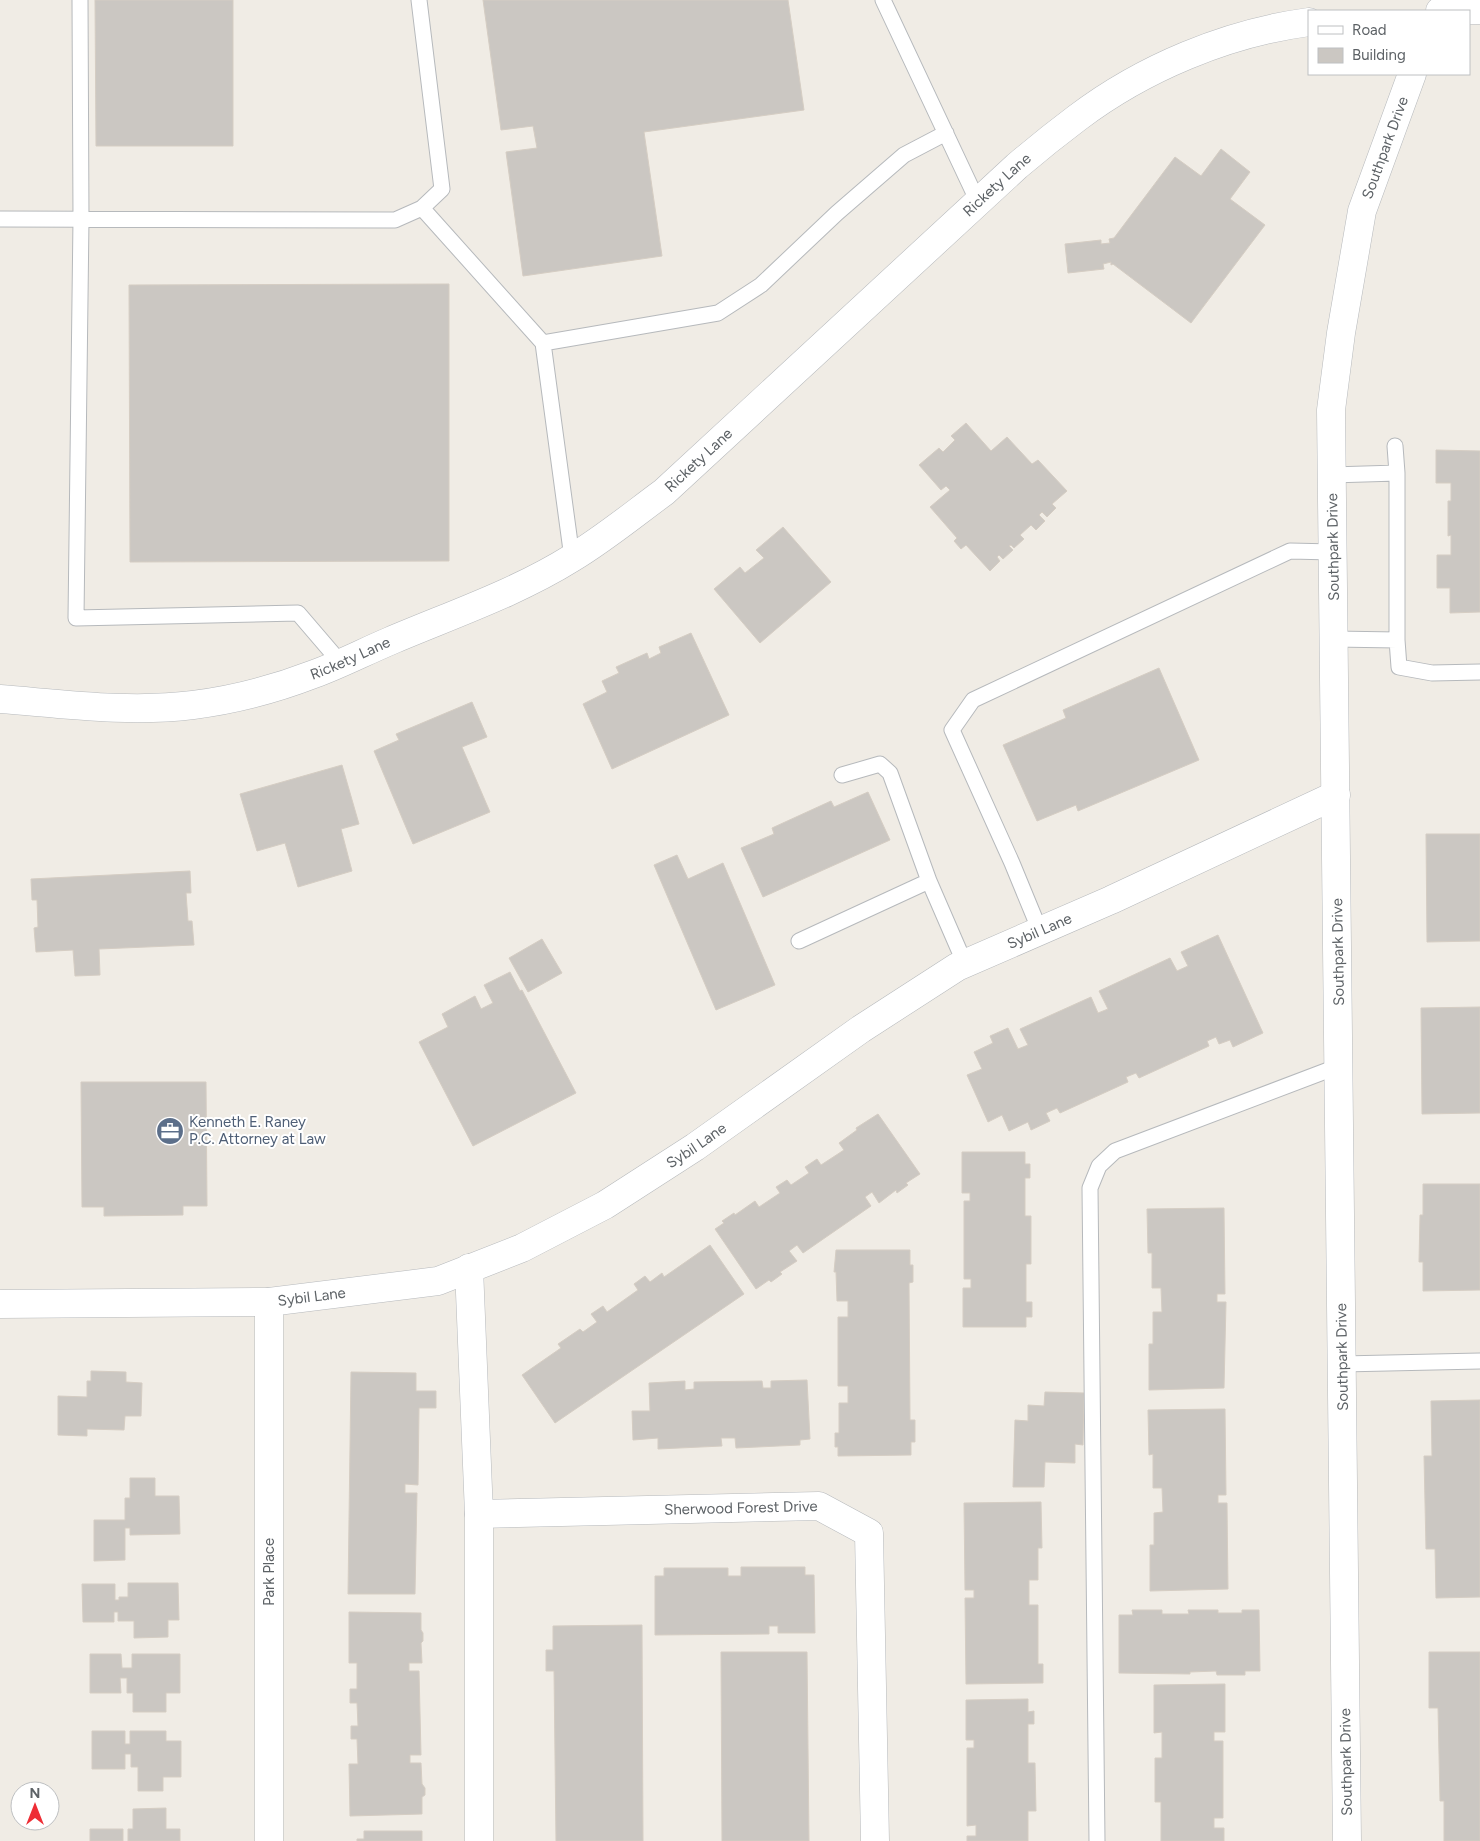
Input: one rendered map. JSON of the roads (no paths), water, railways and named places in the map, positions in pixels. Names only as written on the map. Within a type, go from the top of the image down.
[{"type":"street","name":"Rickety Lane","points":[[0,699],[116,708],[192,705],[272,688],[315,674],[506,592],[572,558],[602,538],[672,485],[978,202],[1018,166],[1078,117],[1110,96],[1181,58],[1254,33],[1308,22]]},
{"type":"street","name":"Southpark Drive","points":[[1347,1841],[1332,410],[1341,333],[1362,211],[1412,75]]},
{"type":"street","name":"Sybil Lane","points":[[0,1304],[269,1302],[438,1281],[522,1248],[605,1205],[695,1147],[861,1030],[956,967],[1120,896],[1336,795]]},
{"type":"street","points":[[469,1268],[479,1514],[479,1841]]},
{"type":"street","name":"Park Place","points":[[269,1302],[269,1841]]},
{"type":"street","name":"Sherwood Forest Drive","points":[[479,1514],[819,1506],[869,1533],[875,1841]]},
{"type":"lane","points":[[80,0],[81,220],[76,618],[298,613],[340,662]]},
{"type":"lane","points":[[0,220],[395,220],[422,208],[442,189],[419,0]]},
{"type":"lane","points":[[883,0],[978,202]]},
{"type":"lane","points":[[544,343],[718,313],[761,284],[837,213],[904,155],[946,133]]},
{"type":"lane","points":[[422,208],[544,343],[572,558]]},
{"type":"lane","points":[[1395,446],[1397,473],[1397,640],[1399,667],[1432,673],[1480,672]]},
{"type":"lane","points":[[1332,475],[1397,473]]},
{"type":"lane","points":[[1040,931],[952,730],[973,700],[1290,551],[1333,552]]},
{"type":"lane","points":[[1334,639],[1397,640]]},
{"type":"lane","points":[[842,775],[880,764],[890,773],[929,881],[965,964]]},
{"type":"lane","points":[[799,941],[929,881]]},
{"type":"lane","points":[[1096,1841],[1090,1188],[1099,1166],[1115,1151],[1339,1066]]},
{"type":"lane","points":[[1342,1364],[1480,1362]]},
{"type":"place","name":"Kenneth E. Raney P.C. Attorney at Law","points":[[170,1131]]}]
